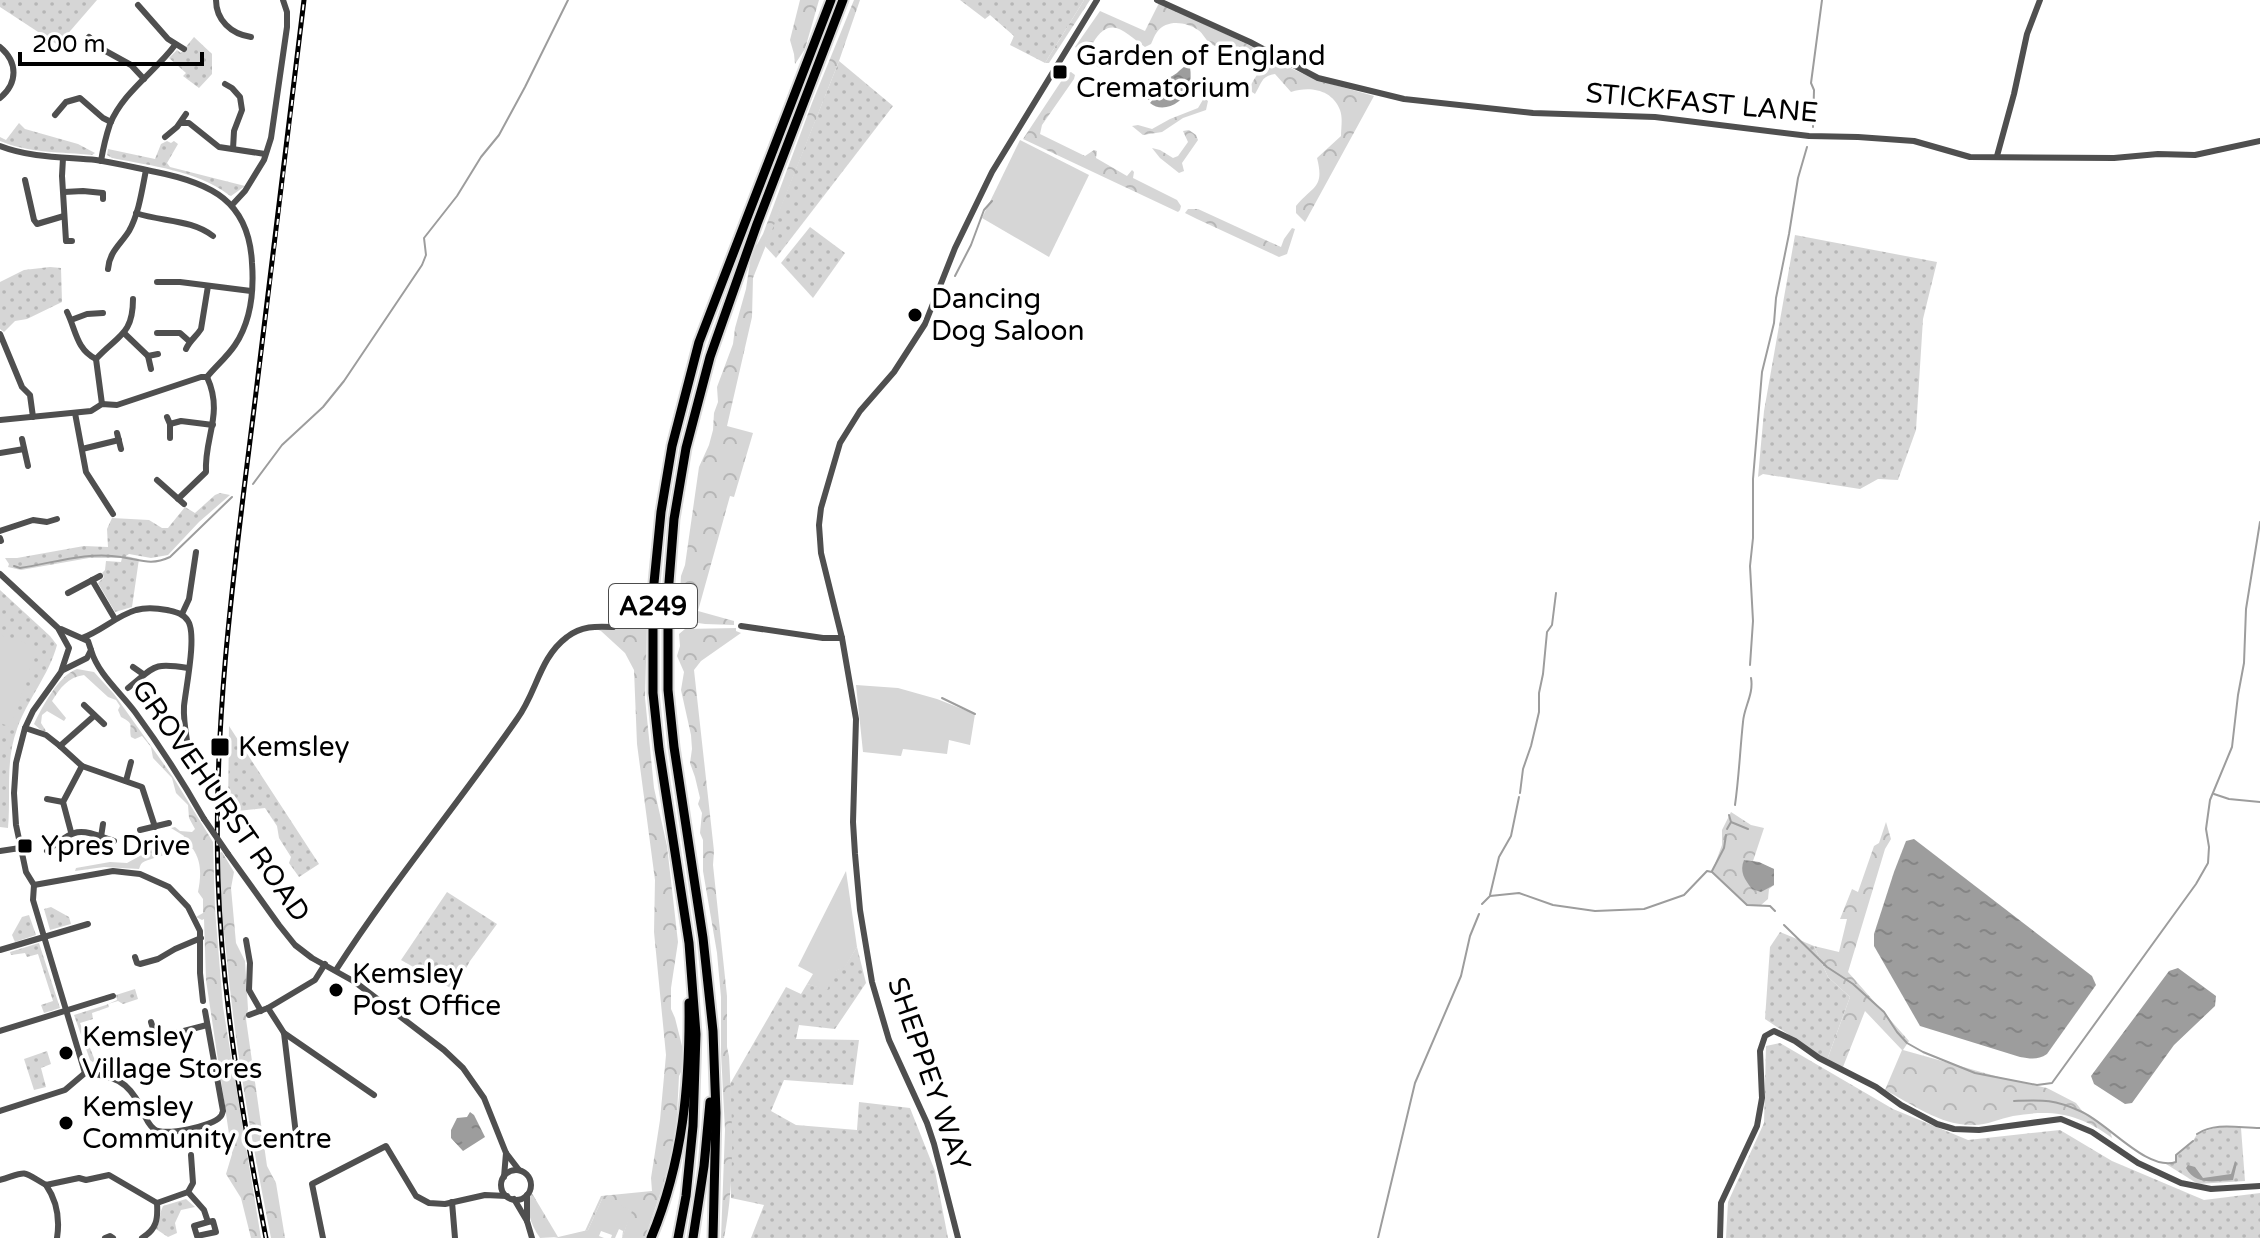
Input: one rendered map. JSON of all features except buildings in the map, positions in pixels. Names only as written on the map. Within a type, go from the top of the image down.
[{"type":"highway","name":"A249","points":[[678,1238],[690,1162],[696,1090],[693,978],[653,693],[653,593],[661,512],[672,446],[699,342],[831,0]]},
{"type":"highway","name":"A249","points":[[713,1238],[715,1073],[708,975],[668,690],[668,595],[674,519],[686,448],[710,357],[752,237],[843,0]]},
{"type":"highway","name":"A249","points":[[693,1238],[709,1112],[711,1045],[708,975]]},
{"type":"highway","name":"A249","points":[[651,1238],[670,1187],[683,1126],[689,1046],[688,999],[693,978]]},
{"type":"street","points":[[216,0],[220,19],[232,31],[251,37]]},
{"type":"street","points":[[232,205],[256,175],[271,138],[287,27],[283,0]]},
{"type":"street","name":"SHEPPEY WAY","points":[[958,1238],[931,1134],[889,1040],[872,982],[860,910],[853,822],[856,719],[842,638],[819,537],[823,498],[840,443],[860,411],[894,372],[925,324],[955,248],[992,172],[1097,0]]},
{"type":"street","name":"STICKFAST LANE","points":[[1157,0],[1250,42],[1318,78],[1404,99],[1533,113],[1655,117],[1809,136],[1914,141],[1970,157],[2195,155],[2260,141]]},
{"type":"street","points":[[1997,156],[2027,34],[2040,0]]},
{"type":"street","points":[[138,5],[175,45],[184,49]]},
{"type":"street","points":[[89,37],[102,49],[131,65],[144,79]]},
{"type":"street","points":[[101,161],[111,122],[125,100],[175,45]]},
{"type":"street","points":[[0,47],[10,56],[15,72],[11,86],[0,98]]},
{"type":"street","points":[[225,84],[240,97],[242,110],[234,131],[233,149]]},
{"type":"street","points":[[55,115],[66,102],[80,98],[111,122]]},
{"type":"street","points":[[165,137],[186,114]]},
{"type":"street","points":[[181,123],[189,123],[208,145],[265,154]]},
{"type":"street","points":[[0,146],[24,154],[101,161],[196,181],[232,205],[245,226],[254,278],[244,328],[232,349],[207,377],[117,405],[102,404],[91,411],[0,420]]},
{"type":"street","points":[[63,158],[66,241],[72,241]]},
{"type":"street","points":[[108,269],[116,246],[129,231],[136,213],[146,170]]},
{"type":"street","points":[[25,180],[37,224],[64,216]]},
{"type":"street","points":[[64,192],[103,193],[103,199]]},
{"type":"street","points":[[136,213],[206,227],[213,236]]},
{"type":"street","points":[[166,281],[167,272]]},
{"type":"street","points":[[157,282],[251,291]]},
{"type":"street","points":[[186,349],[201,329],[208,286]]},
{"type":"street","points":[[96,359],[129,326],[133,299]]},
{"type":"street","points":[[67,312],[79,344],[96,359]]},
{"type":"street","points":[[71,320],[87,314],[103,313]]},
{"type":"street","points":[[124,333],[148,356],[151,369]]},
{"type":"street","points":[[157,333],[180,333],[189,341]]},
{"type":"street","points":[[0,334],[17,377],[33,403],[33,417]]},
{"type":"street","points":[[148,356],[158,354]]},
{"type":"street","points":[[96,359],[102,404]]},
{"type":"street","points":[[157,480],[181,502],[206,472],[205,457],[213,425],[215,398],[207,377]]},
{"type":"street","points":[[27,390],[34,383]]},
{"type":"street","points":[[75,413],[86,472],[113,514]]},
{"type":"street","points":[[170,438],[168,421],[213,425]]},
{"type":"street","points":[[82,449],[118,436],[121,449]]},
{"type":"street","points":[[22,439],[28,466]]},
{"type":"street","points":[[0,453],[24,449]]},
{"type":"street","points":[[101,496],[109,491]]},
{"type":"street","points":[[0,531],[33,520],[48,526],[57,519]]},
{"type":"street","points":[[182,614],[189,599],[196,552]]},
{"type":"street","points":[[185,564],[194,565]]},
{"type":"street","points":[[0,574],[58,628],[88,641],[91,649]]},
{"type":"street","points":[[68,593],[100,576]]},
{"type":"street","points":[[92,580],[115,619]]},
{"type":"street","points":[[85,1073],[33,900],[34,885],[26,872],[20,848],[14,793],[19,748],[25,728],[33,711],[61,672],[72,642],[97,632],[115,619],[151,608],[182,614],[191,633],[184,710],[189,754]]},
{"type":"street","points":[[61,672],[88,657],[106,625]]},
{"type":"street","points":[[741,626],[842,638]]},
{"type":"street","points":[[336,970],[412,858],[450,813],[520,715],[547,657],[567,636],[582,628],[613,627]]},
{"type":"street","points":[[58,628],[73,658],[82,660]]},
{"type":"street","name":"GROVEHURST ROAD","points":[[91,649],[101,670],[143,723],[204,819],[289,938],[312,958],[336,970],[423,1033],[463,1068],[484,1098],[506,1153],[519,1170]]},
{"type":"street","name":"GROVEHURST ROAD","points":[[82,660],[101,670]]},
{"type":"street","points":[[128,688],[151,668],[160,665],[188,668]]},
{"type":"street","points":[[133,667],[143,674]]},
{"type":"street","points":[[84,705],[104,724]]},
{"type":"street","points":[[60,746],[94,716]]},
{"type":"street","points":[[25,728],[46,735],[82,766],[142,787],[155,827]]},
{"type":"street","points":[[185,731],[194,729]]},
{"type":"street","points":[[126,781],[131,762]]},
{"type":"street","points":[[71,832],[63,802],[82,766]]},
{"type":"street","points":[[47,799],[63,802]]},
{"type":"street","points":[[140,830],[169,823]]},
{"type":"street","points":[[101,837],[103,824]]},
{"type":"street","points":[[47,851],[71,832],[84,832],[114,841]]},
{"type":"street","points":[[0,851],[20,848]]},
{"type":"street","points":[[34,885],[95,873],[126,872],[162,883],[180,897],[195,919],[201,938],[203,1001]]},
{"type":"street","points":[[0,950],[88,924]]},
{"type":"street","points":[[135,957],[138,963],[156,960],[201,938]]},
{"type":"street","points":[[246,940],[250,963],[249,990],[264,1009],[284,1033],[374,1095]]},
{"type":"street","points":[[247,953],[255,949]]},
{"type":"street","points":[[249,1015],[315,980],[325,964]]},
{"type":"street","points":[[0,1031],[113,996]]},
{"type":"street","points":[[85,1073],[128,1086],[151,1127],[158,1132],[184,1130],[216,1120],[222,1114],[205,1011]]},
{"type":"street","points":[[151,1022],[152,1039],[207,1025]]},
{"type":"street","points":[[1720,1238],[1721,1203],[1757,1126],[1762,1098],[1760,1051],[1765,1036],[1774,1031],[1937,1124],[1954,1129],[1979,1130],[2061,1119],[2092,1132],[2138,1163],[2181,1183],[2211,1189],[2260,1186]]},
{"type":"street","points":[[284,1033],[297,1141]]},
{"type":"street","points":[[0,1111],[65,1090],[85,1073]]},
{"type":"street","points":[[323,1238],[312,1184],[386,1146],[420,1199],[436,1205],[485,1195],[521,1198],[527,1195]]},
{"type":"street","name":"GROVEHURST ROAD","points":[[503,1180],[506,1153]]},
{"type":"street","points":[[46,1185],[109,1175],[157,1203],[188,1192],[193,1183],[191,1155]]},
{"type":"street","points":[[485,1195],[509,1172],[519,1170],[525,1173],[531,1182],[527,1195],[527,1221],[532,1238]]},
{"type":"street","points":[[0,1180],[23,1172],[46,1185],[52,1193],[58,1215],[58,1238]]},
{"type":"street","points":[[503,1180],[503,1191],[527,1221]]},
{"type":"street","points":[[188,1192],[204,1210],[208,1222]]},
{"type":"street","points":[[452,1202],[455,1238]]},
{"type":"street","points":[[142,1238],[158,1221],[157,1203]]},
{"type":"street","points":[[105,1238],[113,1238]]},
{"type":"green space","points":[[0,0],[97,0],[58,45],[0,7]]},
{"type":"green space","points":[[800,0],[819,0],[805,49],[795,64],[790,40]]},
{"type":"green space","points":[[854,0],[860,0],[839,61],[753,278],[752,317],[727,426],[753,433],[734,497],[730,496],[698,611],[734,621],[734,625],[678,620],[681,576],[699,467],[713,430],[717,387],[733,344],[751,255],[763,234]]},
{"type":"green space","points":[[960,0],[1084,0],[1045,63],[1010,45],[1014,36],[990,15],[985,19]]},
{"type":"green space","points":[[1084,0],[1090,0],[1049,63],[1045,63]]},
{"type":"green space","points":[[1159,3],[1317,80],[1374,96],[1305,222],[1296,213],[1296,206],[1318,182],[1317,158],[1341,136],[1341,113],[1332,97],[1305,89],[1291,92],[1275,74],[1264,78],[1255,94],[1249,90],[1264,58],[1249,50],[1215,46],[1188,25],[1166,25],[1145,47],[1119,29],[1106,29],[1093,43],[1100,68],[1075,47],[1100,11],[1145,31]]},
{"type":"green space","points":[[194,37],[212,54],[212,74],[199,88],[183,76],[186,73],[169,58],[177,50],[181,53]]},
{"type":"green space","points":[[839,61],[893,106],[776,258],[765,246]]},
{"type":"green space","points":[[1071,72],[1075,75],[1074,79],[1042,125],[1040,134],[1085,156],[1097,151],[1096,158],[1127,176],[1132,170],[1133,178],[1177,200],[1181,206],[1178,212],[1023,139],[1066,74]]},
{"type":"green space","points":[[1204,98],[1208,101],[1206,110],[1183,118],[1162,132],[1143,135],[1132,126],[1152,129],[1198,108]]},
{"type":"green space","points":[[19,123],[25,129],[78,144],[95,153],[34,150],[0,141],[0,137],[6,140]]},
{"type":"green space","points":[[1189,130],[1198,140],[1182,163],[1184,171],[1179,173],[1152,148],[1173,158],[1178,156],[1188,142],[1183,131]]},
{"type":"green space","points":[[1020,140],[1089,175],[1049,257],[982,218]]},
{"type":"green space","points":[[167,141],[178,144],[167,163],[170,167],[245,186],[231,196],[188,174],[107,155],[108,149],[155,159],[161,144]]},
{"type":"green space","points":[[1188,209],[1198,209],[1281,247],[1292,228],[1295,229],[1287,254],[1279,257],[1185,213]]},
{"type":"green space","points":[[810,227],[845,253],[813,298],[781,263]]},
{"type":"green space","points":[[1795,235],[1937,262],[1923,319],[1916,430],[1898,480],[1878,479],[1860,489],[1763,474],[1758,477],[1764,411]]},
{"type":"green space","points":[[61,268],[62,302],[27,319],[15,321],[4,332],[0,329],[0,282],[24,270]]},
{"type":"green space","points":[[220,493],[230,495],[168,555],[151,558],[126,556],[139,559],[132,607],[115,612],[98,583],[104,577],[102,573],[106,561],[121,562],[122,558],[89,558],[21,570],[8,567],[5,558],[84,546],[108,547],[107,529],[112,518],[149,520],[168,528],[185,507],[195,513]]},
{"type":"green space","points":[[0,590],[57,645],[13,741],[8,828],[0,827]]},
{"type":"green space","points":[[647,626],[645,698],[654,788],[667,846],[678,942],[671,988],[671,1009],[682,1046],[676,1133],[670,1165],[645,1238],[622,1238],[631,1211],[602,1199],[585,1231],[601,1196],[652,1191],[666,1055],[654,932],[655,880],[637,744],[634,670],[625,653],[601,631],[593,628]]},
{"type":"green space","points":[[736,628],[741,633],[701,661],[694,670],[727,996],[732,1170],[728,1215],[724,1238],[721,1238],[725,1130],[721,997],[703,871],[702,813],[690,763],[691,735],[681,690],[684,672],[677,656],[679,634],[685,629]]},
{"type":"green space","points":[[0,635],[37,647],[11,727],[0,723]]},
{"type":"green space","points":[[77,669],[94,672],[114,694],[173,777],[213,842],[223,1007],[261,1238],[251,1238],[241,1198],[226,1174],[232,1154],[206,980],[204,919],[196,917],[203,913],[203,899],[198,892],[200,870],[196,854],[193,849],[166,854],[145,861],[139,869],[104,867],[75,871],[76,868],[110,862],[127,863],[156,847],[164,848],[174,840],[182,842],[184,836],[171,828],[192,832],[195,829],[189,818],[188,805],[176,793],[172,778],[153,758],[151,747],[142,736],[131,737],[130,723],[121,717],[116,700],[108,697],[84,675],[65,684],[52,701],[66,718],[64,721],[47,711],[42,715],[41,723],[46,731],[34,724],[58,685]]},
{"type":"green space","points":[[856,685],[898,688],[975,714],[970,745],[949,740],[947,754],[903,749],[901,756],[863,752]]},
{"type":"green space","points":[[229,726],[319,864],[299,877],[289,863],[291,857],[279,838],[277,826],[265,808],[228,812]]},
{"type":"green space","points":[[1731,812],[1751,825],[1764,828],[1753,861],[1774,869],[1774,885],[1769,889],[1768,899],[1761,905],[1747,905],[1712,872],[1722,845],[1722,830]]},
{"type":"green space","points":[[1886,822],[1891,839],[1885,849],[1848,972],[1909,1041],[1903,1050],[2047,1088],[2076,1103],[2083,1112],[2110,1130],[2112,1138],[2088,1123],[2066,1115],[2028,1114],[1971,1125],[1948,1122],[1926,1113],[1885,1090],[1902,1050],[1865,1011],[1843,1067],[1827,1060],[1850,997],[1828,977],[1814,946],[1839,952],[1847,919],[1840,919],[1852,889],[1858,892]]},
{"type":"green space","points":[[222,852],[234,872],[231,888],[236,943],[245,961],[246,1019],[267,1166],[276,1183],[285,1238],[271,1238],[245,1095],[220,902],[218,864],[219,853]]},
{"type":"green space","points":[[846,871],[857,947],[845,967],[836,971],[827,990],[807,984],[813,974],[798,966]]},
{"type":"green space","points":[[447,892],[497,924],[470,961],[454,990],[401,960]]},
{"type":"green space","points":[[51,907],[69,917],[71,924],[50,930],[44,909]]},
{"type":"green space","points":[[29,915],[36,935],[15,942],[12,935],[22,917]]},
{"type":"green space","points":[[1780,932],[1814,946],[1828,977],[1850,997],[1827,1060],[1765,1019],[1770,947]]},
{"type":"green space","points":[[39,943],[60,1008],[44,1013],[41,1005],[53,1001],[38,954],[27,957],[25,953],[11,955],[10,952]]},
{"type":"green space","points":[[857,947],[866,983],[835,1029],[799,1025],[796,1039],[859,1040],[853,1085],[784,1080],[771,1111],[796,1125],[857,1130],[859,1102],[910,1108],[935,1171],[948,1238],[751,1238],[764,1205],[731,1198],[730,1084],[786,987],[801,994],[807,984],[827,989],[835,971],[845,966]]},
{"type":"green space","points":[[135,989],[138,999],[109,1004],[117,1000],[116,995]]},
{"type":"green space","points":[[108,1004],[109,1007],[92,1013],[93,1019],[80,1023],[96,1063],[120,1057],[126,1074],[122,1075],[97,1065],[90,1060],[74,1015]]},
{"type":"green space","points":[[1780,1043],[1893,1109],[1968,1140],[2060,1130],[2112,1161],[2204,1200],[2260,1193],[2260,1238],[1726,1238],[1728,1202],[1764,1123],[1766,1046]]},
{"type":"green space","points":[[47,1051],[51,1064],[41,1068],[46,1087],[34,1090],[24,1059]]},
{"type":"green space","points":[[2220,1126],[2241,1128],[2245,1181],[2198,1184],[2166,1164],[2176,1162],[2176,1155],[2197,1134]]},
{"type":"green space","points":[[530,1190],[558,1237],[540,1238],[536,1233],[528,1209]]},
{"type":"green space","points":[[186,1199],[195,1207],[181,1210],[175,1223],[177,1233],[168,1237],[156,1229],[163,1206]]},
{"type":"green space","points":[[602,1199],[632,1211],[622,1238],[623,1231],[619,1229],[615,1238],[601,1231],[599,1236],[604,1238],[554,1238],[588,1230]]},
{"type":"water","points":[[1187,65],[1190,67],[1190,83],[1182,98],[1166,107],[1150,103],[1154,98],[1148,100],[1151,89]]},
{"type":"water","points":[[1914,839],[2092,976],[2096,985],[2047,1054],[2034,1058],[2020,1057],[1920,1026],[1874,946],[1874,934],[1894,872],[1906,841]]},
{"type":"water","points":[[1744,860],[1774,869],[1774,885],[1761,892],[1752,889],[1742,872]]},
{"type":"water","points":[[2178,968],[2216,996],[2215,1006],[2174,1045],[2132,1103],[2125,1104],[2094,1084],[2091,1076],[2169,971]]},
{"type":"water","points":[[470,1112],[485,1137],[463,1151],[451,1138],[451,1130],[457,1118],[467,1117]]},
{"type":"water","points":[[2235,1161],[2233,1180],[2201,1180],[2186,1168],[2188,1165],[2195,1167],[2203,1178],[2231,1174]]},
{"type":"waterway","points":[[253,484],[282,445],[323,407],[344,381],[422,265],[426,255],[424,238],[499,135],[568,0]]},
{"type":"waterway","points":[[1813,127],[1814,90],[1811,83],[1822,0]]},
{"type":"waterway","points":[[1750,665],[1753,479],[1762,372],[1774,323],[1798,178],[1807,147]]},
{"type":"waterway","points":[[955,276],[984,210],[992,201]]},
{"type":"waterway","points":[[14,566],[20,568],[96,555],[146,562],[163,560],[170,557],[232,497]]},
{"type":"waterway","points":[[1784,925],[1827,967],[1853,984],[1884,1012],[1907,1043],[1975,1073],[2037,1085],[2052,1083],[2208,863],[2206,829],[2210,800],[2232,747],[2244,663],[2246,609],[2260,522]]},
{"type":"waterway","points":[[1520,793],[1523,769],[1539,712],[1547,632],[1552,625],[1556,593]]},
{"type":"waterway","points":[[1735,805],[1743,722],[1751,678]]},
{"type":"waterway","points":[[942,698],[975,714]]},
{"type":"waterway","points":[[2214,794],[2260,802]]},
{"type":"waterway","points":[[1490,895],[1499,857],[1511,836],[1519,797]]},
{"type":"waterway","points":[[1727,829],[1731,822],[1729,815]]},
{"type":"waterway","points":[[1731,822],[1748,829]]},
{"type":"waterway","points":[[1712,871],[1724,848],[1726,835]]},
{"type":"waterway","points":[[1482,904],[1490,896],[1519,893],[1553,905],[1595,911],[1644,909],[1684,895],[1707,871],[1712,872],[1747,905],[1770,906],[1775,911]]},
{"type":"waterway","points":[[1378,1238],[1415,1083],[1461,976],[1470,936],[1479,914]]},
{"type":"waterway","points":[[2014,1101],[2048,1101],[2071,1107],[2091,1117],[2140,1153],[2165,1163],[2176,1162],[2176,1155],[2193,1141]]},
{"type":"waterway","points":[[2197,1134],[2219,1127],[2260,1128]]},
{"type":"railway","points":[[266,1238],[229,1014],[220,923],[217,820],[222,705],[232,589],[304,0]]},
{"type":"place","name":"Garden of England Crematorium","points":[[1060,72]]},
{"type":"place","name":"Dancing Dog Saloon","points":[[915,315]]},
{"type":"place","name":"Kemsley","points":[[220,747]]},
{"type":"place","name":"Ypres Drive","points":[[25,846]]},
{"type":"place","name":"Kemsley Post Office","points":[[336,990]]},
{"type":"place","name":"Kemsley Village Stores","points":[[66,1053]]},
{"type":"place","name":"Kemsley Community Centre","points":[[66,1123]]}]
